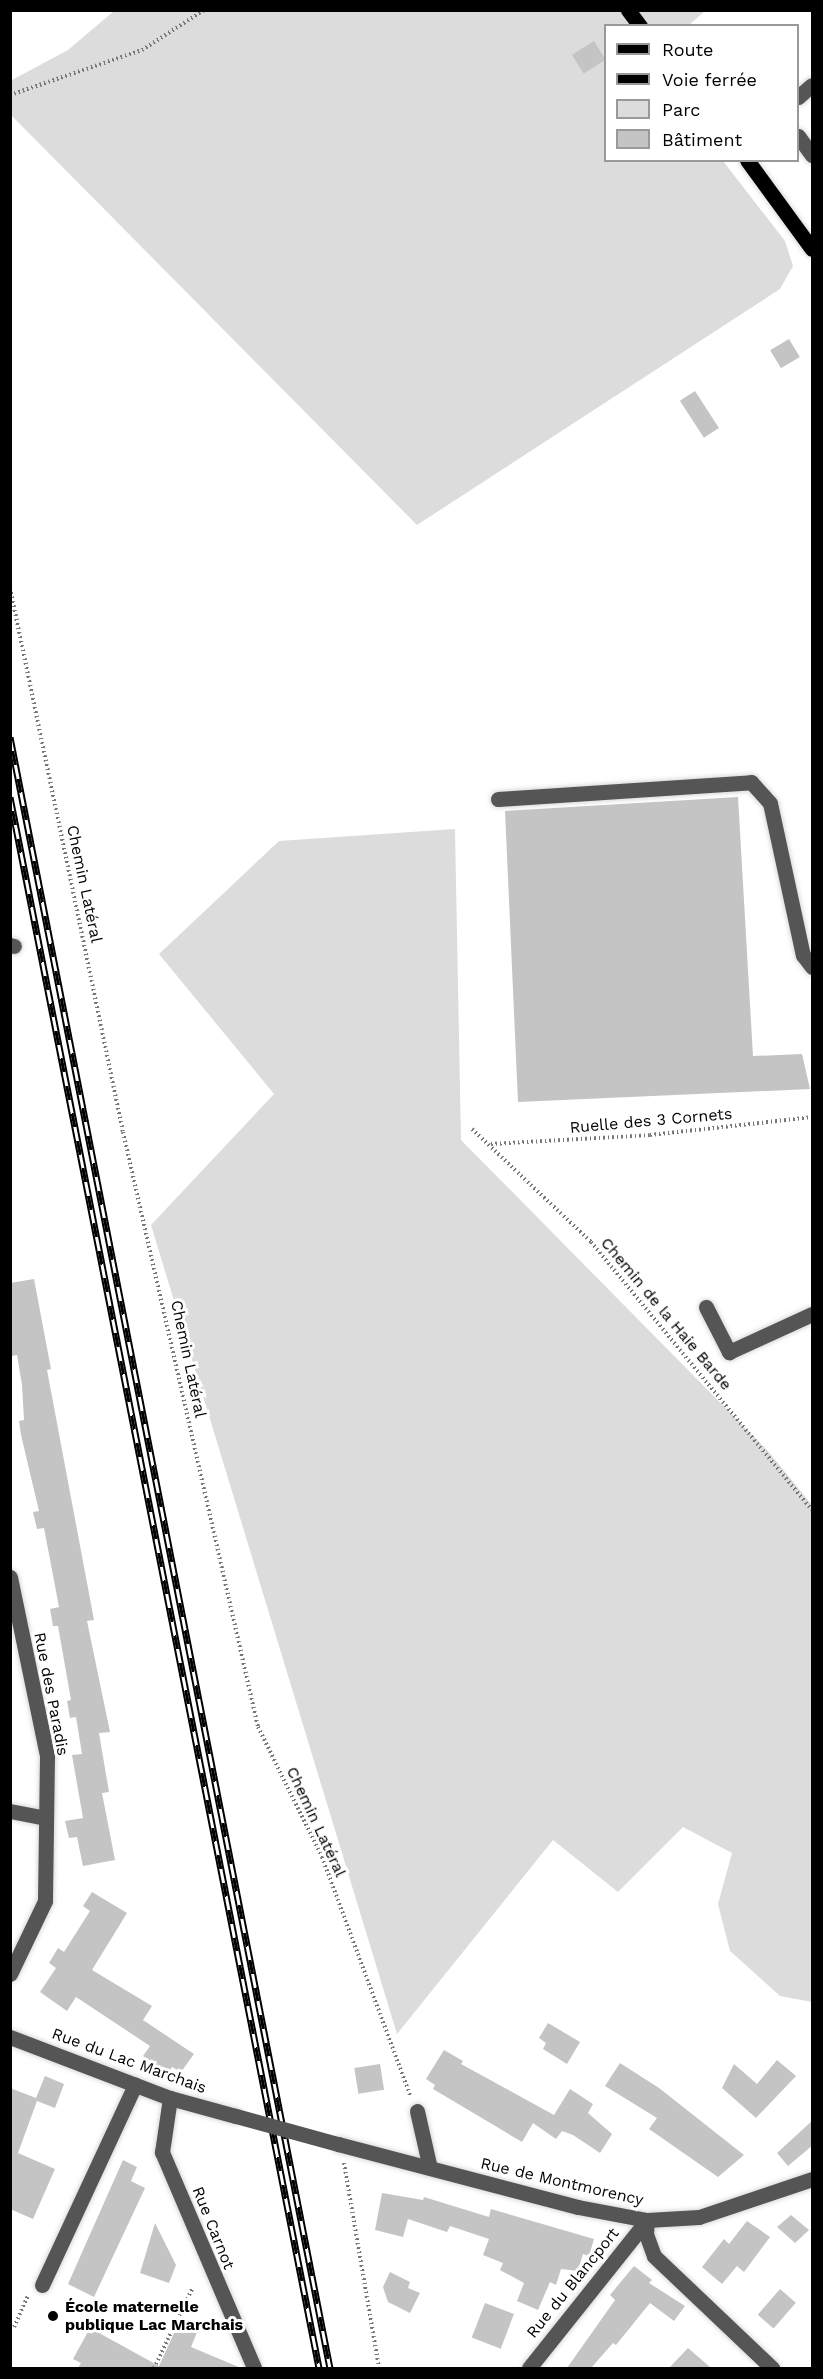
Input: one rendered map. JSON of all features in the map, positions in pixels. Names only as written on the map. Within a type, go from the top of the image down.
[{"type":"main road","points":[[628,10],[638,24]]},
{"type":"main road","points":[[748,162],[813,249]]},
{"type":"street","points":[[799,96],[813,85]]},
{"type":"street","points":[[799,137],[813,155]]},
{"type":"street","points":[[498,799],[751,782],[770,803],[803,955],[813,967]]},
{"type":"street","points":[[705,1307],[729,1352],[813,1314]]},
{"type":"street","name":"Rue des Paradis","points":[[10,1577],[47,1756],[45,1901],[10,1974]]},
{"type":"street","points":[[10,1811],[45,1818]]},
{"type":"street","name":"Rue du Lac Marchais","points":[[10,2037],[170,2098],[340,2144]]},
{"type":"street","points":[[42,2285],[135,2085]]},
{"type":"street","name":"Rue Carnot","points":[[170,2098],[162,2152],[254,2368]]},
{"type":"street","points":[[417,2111],[430,2169]]},
{"type":"street","name":"Rue de Montmorency","points":[[340,2144],[578,2207],[647,2220],[699,2217],[813,2179]]},
{"type":"street","points":[[647,2220],[646,2234],[654,2256],[772,2368]]},
{"type":"street","name":"Rue du Blancport","points":[[528,2368],[647,2220]]},
{"type":"path","points":[[10,95],[142,50],[204,10]]},
{"type":"path","name":"Chemin Latéral","points":[[10,588],[123,1132],[258,1727],[322,1857],[417,2111]]},
{"type":"path","name":"Ruelle des 3 Cornets","points":[[490,1144],[650,1135],[813,1117]]},
{"type":"path","name":"Chemin de la Haie Barde","points":[[472,1130],[490,1144],[591,1242],[813,1510]]},
{"type":"path","points":[[340,2144],[379,2368]]},
{"type":"path","points":[[10,2325],[14,2327],[35,2281],[42,2285]]},
{"type":"path","points":[[154,2368],[192,2289]]},
{"type":"green space","points":[[114,11],[705,11],[690,24],[604,24],[604,162],[724,162],[785,241],[793,266],[780,289],[417,525],[11,115],[10,81],[68,50]]},
{"type":"green space","points":[[455,829],[461,1140],[768,1451],[812,1505],[812,2002],[780,1996],[730,1951],[718,1904],[732,1853],[683,1827],[618,1892],[553,1840],[397,2034],[151,1225],[274,1094],[159,954],[279,841]]},
{"type":"building","points":[[594,41],[604,61],[584,73],[572,55]]},
{"type":"building","points":[[789,339],[800,357],[781,368],[770,350]]},
{"type":"building","points":[[695,391],[719,428],[704,438],[680,401]]},
{"type":"building","points":[[738,797],[753,1056],[802,1054],[810,1089],[518,1102],[505,811]]},
{"type":"building","points":[[34,1279],[51,1369],[47,1370],[94,1620],[87,1621],[110,1732],[99,1733],[109,1792],[102,1793],[115,1860],[83,1866],[77,1837],[69,1838],[65,1821],[83,1818],[72,1755],[82,1754],[76,1717],[70,1718],[67,1701],[71,1700],[58,1626],[53,1626],[50,1609],[59,1607],[44,1528],[37,1529],[33,1512],[39,1511],[19,1421],[24,1420],[22,1385],[17,1355],[12,1356],[10,1345],[10,1283]]},
{"type":"building","points":[[92,1892],[127,1913],[92,1970],[152,2006],[143,2020],[194,2054],[181,2072],[172,2067],[168,2073],[143,2056],[150,2046],[76,1997],[67,2011],[40,1992],[56,1968],[49,1963],[58,1948],[64,1952],[90,1911],[83,1906]]},
{"type":"building","points":[[548,2023],[580,2042],[567,2064],[543,2049],[546,2043],[539,2038]]},
{"type":"building","points":[[444,2050],[463,2061],[461,2064],[554,2115],[570,2089],[593,2104],[588,2113],[612,2134],[600,2153],[573,2135],[562,2131],[556,2139],[533,2123],[522,2142],[433,2089],[435,2085],[426,2079]]},
{"type":"building","points":[[777,2060],[796,2076],[756,2118],[722,2088],[734,2064],[757,2084]]},
{"type":"building","points":[[620,2063],[659,2088],[744,2155],[718,2177],[649,2129],[657,2118],[605,2086]]},
{"type":"building","points":[[380,2064],[384,2090],[358,2094],[354,2068]]},
{"type":"building","points":[[45,2076],[64,2084],[55,2108],[37,2101],[18,2153],[55,2169],[33,2219],[10,2209],[10,2088],[36,2098]]},
{"type":"building","points":[[813,2120],[813,2145],[788,2166],[777,2153]]},
{"type":"building","points":[[123,2160],[137,2167],[131,2181],[145,2188],[94,2297],[68,2284]]},
{"type":"building","points":[[382,2193],[423,2200],[424,2197],[489,2217],[491,2209],[594,2239],[589,2256],[583,2254],[578,2271],[561,2269],[556,2285],[550,2282],[538,2310],[517,2301],[524,2283],[500,2270],[503,2263],[483,2255],[489,2239],[450,2226],[447,2232],[408,2219],[403,2237],[375,2230]]},
{"type":"building","points":[[791,2215],[809,2230],[795,2243],[777,2227]]},
{"type":"building","points":[[747,2221],[770,2237],[744,2272],[737,2266],[722,2284],[702,2267],[724,2239],[729,2244]]},
{"type":"building","points":[[155,2223],[176,2265],[169,2283],[140,2273]]},
{"type":"building","points":[[634,2266],[652,2280],[649,2283],[685,2306],[674,2321],[650,2303],[616,2345],[613,2343],[591,2368],[567,2368],[615,2300],[610,2295]]},
{"type":"building","points":[[390,2272],[410,2282],[408,2288],[420,2293],[410,2313],[388,2302],[383,2287]]},
{"type":"building","points":[[780,2289],[796,2303],[774,2328],[758,2315]]},
{"type":"building","points":[[485,2303],[514,2314],[501,2349],[472,2338]]},
{"type":"building","points":[[180,2320],[198,2330],[191,2347],[241,2368],[78,2368],[81,2363],[73,2359],[90,2328],[159,2366]]},
{"type":"building","points":[[688,2348],[711,2368],[669,2368]]},
{"type":"railway","points":[[10,737],[330,2368]]},
{"type":"railway","points":[[10,797],[319,2368]]},
{"type":"place","name":"École maternelle publique Lac Marchais","points":[[53,2316]]}]
